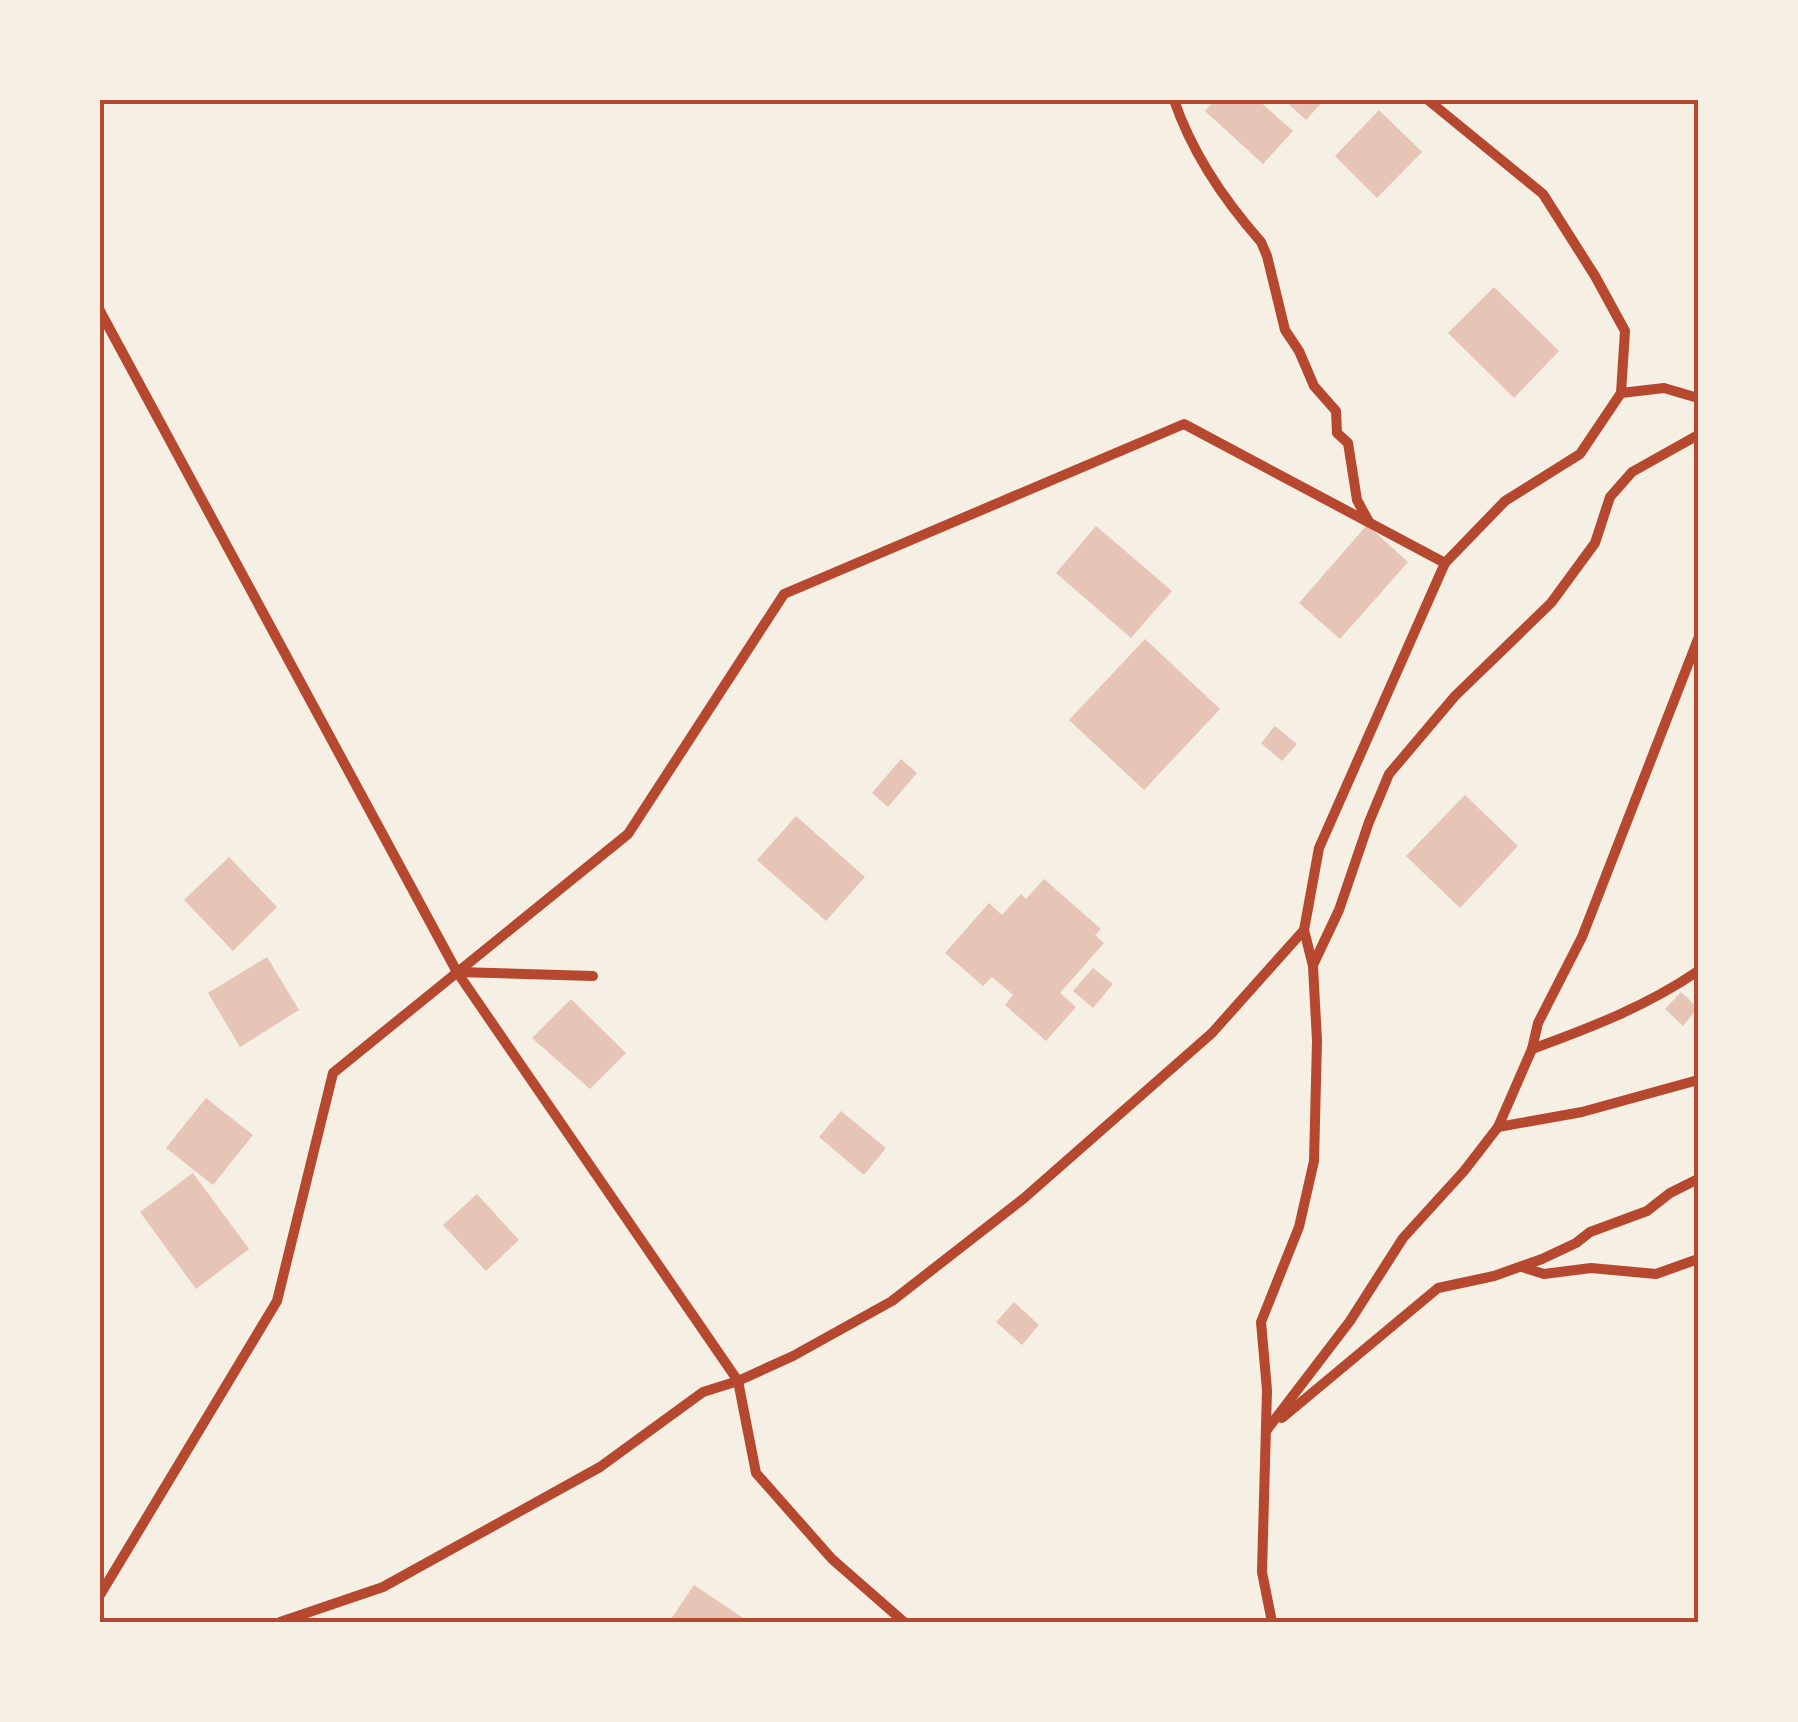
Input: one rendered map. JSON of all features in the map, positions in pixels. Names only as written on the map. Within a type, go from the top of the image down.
[{"type":"street","points":[[1174,100],[1202,164],[1261,242],[1285,330],[1300,351],[1314,386],[1336,410],[1337,433],[1348,443],[1358,500],[1369,523]]},
{"type":"street","points":[[1272,1622],[1262,1572],[1267,1390],[1261,1322],[1299,1227],[1314,1161],[1317,1041],[1313,966],[1304,930],[1319,848],[1444,563],[1504,502],[1580,454],[1621,393],[1624,331],[1595,276],[1543,194],[1428,100]]},
{"type":"street","points":[[100,312],[457,972],[738,1381],[756,1473],[832,1559],[904,1622]]},
{"type":"street","points":[[1621,393],[1664,388],[1698,398]]},
{"type":"street","points":[[100,1595],[277,1301],[333,1073],[628,834],[784,594],[1184,424],[1444,563]]},
{"type":"street","points":[[1313,966],[1389,774],[1454,696],[1551,603],[1595,544],[1610,498],[1632,472],[1698,435]]},
{"type":"street","points":[[1266,1432],[1350,1320],[1404,1238],[1498,1127],[1532,1050],[1538,1023],[1582,937],[1698,639]]},
{"type":"street","points":[[280,1622],[384,1587],[600,1467],[703,1392],[793,1356],[892,1302],[1023,1199],[1212,1034],[1304,930]]},
{"type":"street","points":[[1532,1050],[1601,1024],[1698,971]]},
{"type":"street","points":[[457,972],[592,976]]},
{"type":"street","points":[[1498,1127],[1582,1112],[1698,1080]]},
{"type":"street","points":[[1266,1432],[1438,1288],[1494,1276],[1576,1243],[1590,1232],[1646,1211],[1698,1179]]},
{"type":"street","points":[[1521,1266],[1544,1274],[1591,1268],[1656,1274],[1698,1259]]},
{"type":"building","points":[[1215,100],[1258,100],[1293,131],[1263,164],[1205,111]]},
{"type":"building","points":[[1284,100],[1324,100],[1306,120]]},
{"type":"building","points":[[1379,110],[1422,152],[1377,198],[1335,156]]},
{"type":"building","points":[[1494,287],[1559,351],[1514,398],[1448,333]]},
{"type":"building","points":[[1367,525],[1408,562],[1340,639],[1299,603]]},
{"type":"building","points":[[1096,526],[1172,591],[1131,638],[1056,573]]},
{"type":"building","points":[[1145,639],[1220,709],[1144,790],[1069,720]]},
{"type":"building","points":[[1275,726],[1297,744],[1282,761],[1261,743]]},
{"type":"building","points":[[901,759],[917,773],[888,807],[872,793]]},
{"type":"building","points":[[1465,795],[1518,846],[1460,908],[1406,856]]},
{"type":"building","points":[[796,816],[865,877],[826,921],[757,860]]},
{"type":"building","points":[[229,857],[277,907],[233,951],[184,900]]},
{"type":"building","points":[[1044,879],[1101,929],[1095,935],[1104,943],[1060,993],[1076,1007],[1046,1041],[1005,1005],[1013,995],[992,977],[983,986],[945,953],[989,903],[1002,915],[1021,894],[1026,899]]},
{"type":"building","points":[[267,957],[299,1010],[240,1047],[208,993]]},
{"type":"building","points":[[1093,968],[1113,984],[1093,1008],[1073,991]]},
{"type":"building","points":[[1681,992],[1698,1008],[1683,1026],[1665,1009]]},
{"type":"building","points":[[571,999],[626,1053],[590,1089],[532,1038]]},
{"type":"building","points":[[206,1098],[253,1135],[213,1185],[166,1148]]},
{"type":"building","points":[[841,1111],[886,1148],[864,1175],[819,1137]]},
{"type":"building","points":[[193,1173],[249,1249],[196,1289],[140,1212]]},
{"type":"building","points":[[477,1194],[519,1240],[486,1271],[443,1225]]},
{"type":"building","points":[[1014,1302],[1039,1325],[1022,1345],[996,1322]]},
{"type":"building","points":[[694,1585],[749,1622],[669,1622]]}]
